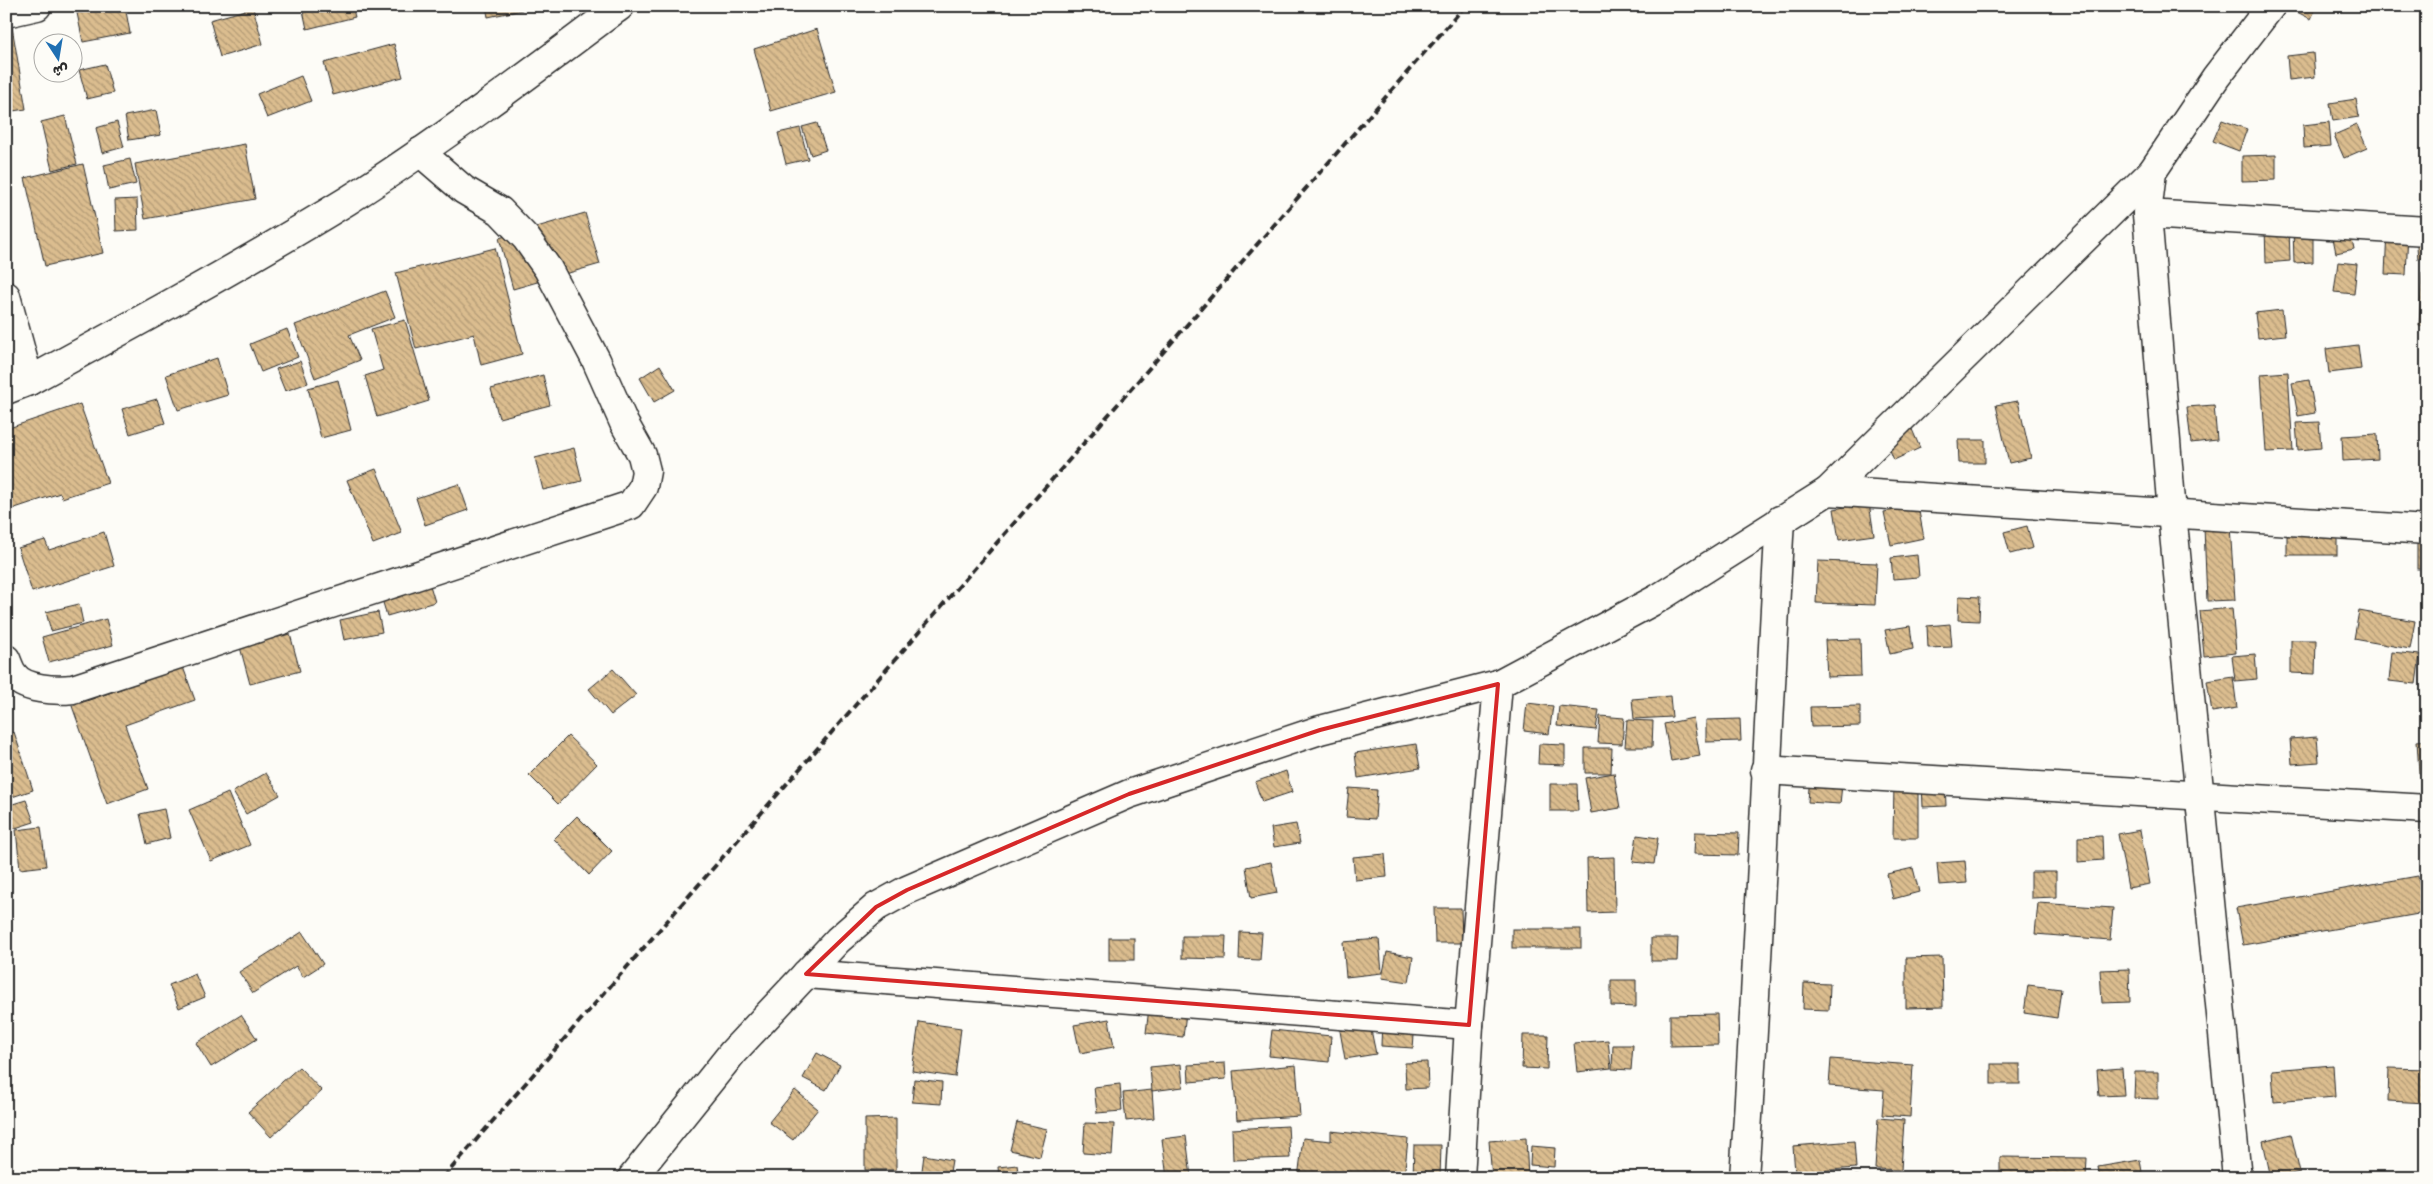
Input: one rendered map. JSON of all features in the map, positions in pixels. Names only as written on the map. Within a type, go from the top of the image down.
[{"type":"street","points":[[6,13],[36,6]]},
{"type":"street","points":[[6,296],[18,386],[199,289],[348,200],[420,152],[538,68],[620,6]]},
{"type":"street","points":[[632,1178],[733,1052],[838,940],[876,907],[907,890],[1129,794],[1320,730],[1498,684],[1657,599],[1828,491],[2152,172],[2216,77],[2271,6]]},
{"type":"street","points":[[6,659],[13,676],[35,687],[54,691],[73,689],[631,505],[644,488],[646,471],[642,455],[624,423],[596,360],[548,269],[526,238],[500,211],[464,190],[420,152]]},
{"type":"street","points":[[2152,172],[2147,214],[2172,513],[2237,1178]]},
{"type":"street","points":[[2147,214],[2427,231]]},
{"type":"street","points":[[1828,491],[2427,530]]},
{"type":"street","points":[[1744,1178],[1756,1002],[1765,770],[1780,520]]},
{"type":"street","points":[[1460,1178],[1469,1025],[1498,684]]},
{"type":"street","points":[[1765,770],[2427,809]]},
{"type":"street","points":[[806,974],[1469,1025]]},
{"type":"highlighted area","points":[[1498,684],[1469,1025],[806,974],[876,907],[907,890],[1129,794],[1320,730]]},
{"type":"building","points":[[109,6],[125,6],[130,33],[83,42],[77,13]]},
{"type":"building","points":[[302,6],[352,6],[355,17],[307,29]]},
{"type":"building","points":[[486,6],[522,6],[522,10],[488,17]]},
{"type":"building","points":[[2285,6],[2317,6],[2311,19]]},
{"type":"building","points":[[2421,6],[2427,6],[2427,93],[2421,93]]},
{"type":"building","points":[[253,8],[263,44],[220,57],[210,20]]},
{"type":"building","points":[[12,27],[26,109],[6,112],[6,28]]},
{"type":"building","points":[[817,29],[836,92],[771,111],[754,49]]},
{"type":"building","points":[[394,44],[403,77],[333,95],[324,63]]},
{"type":"building","points":[[2313,53],[2315,77],[2289,80],[2287,56]]},
{"type":"building","points":[[105,64],[113,93],[87,99],[82,81],[82,69]]},
{"type":"building","points":[[301,76],[311,101],[267,118],[257,94]]},
{"type":"building","points":[[2356,99],[2359,117],[2333,121],[2330,103]]},
{"type":"building","points":[[156,110],[161,135],[129,140],[125,116]]},
{"type":"building","points":[[65,116],[77,164],[52,170],[41,122]]},
{"type":"building","points":[[2222,120],[2247,129],[2239,151],[2213,141]]},
{"type":"building","points":[[117,122],[124,147],[102,153],[96,128]]},
{"type":"building","points":[[2329,122],[2331,146],[2304,148],[2303,125]]},
{"type":"building","points":[[817,123],[826,150],[811,155],[802,127]]},
{"type":"building","points":[[2357,125],[2367,148],[2344,158],[2334,135]]},
{"type":"building","points":[[800,128],[808,159],[786,164],[778,133]]},
{"type":"building","points":[[245,144],[255,199],[145,219],[135,164]]},
{"type":"building","points":[[2276,155],[2276,180],[2242,181],[2242,156]]},
{"type":"building","points":[[130,159],[136,184],[109,190],[104,165]]},
{"type":"building","points":[[83,164],[103,253],[45,266],[25,178]]},
{"type":"building","points":[[137,199],[138,230],[116,231],[115,200]]},
{"type":"building","points":[[585,213],[600,264],[513,289],[499,238]]},
{"type":"building","points":[[2349,224],[2354,249],[2336,253],[2331,228]]},
{"type":"building","points":[[2289,226],[2290,261],[2266,263],[2265,227]]},
{"type":"building","points":[[2313,226],[2313,262],[2294,263],[2293,227]]},
{"type":"building","points":[[2387,231],[2408,232],[2406,275],[2385,274]]},
{"type":"building","points":[[2427,232],[2427,258],[2418,259],[2416,233]]},
{"type":"building","points":[[495,248],[522,354],[481,365],[474,334],[416,349],[396,273]]},
{"type":"building","points":[[2338,262],[2357,264],[2354,294],[2334,292]]},
{"type":"building","points":[[2422,273],[2427,273],[2427,326],[2419,326]]},
{"type":"building","points":[[385,291],[395,317],[349,335],[360,360],[315,378],[295,325]]},
{"type":"building","points":[[2282,310],[2285,335],[2258,338],[2255,313]]},
{"type":"building","points":[[405,320],[429,401],[377,417],[365,376],[383,370],[371,329]]},
{"type":"building","points":[[287,329],[298,357],[261,372],[250,344]]},
{"type":"building","points":[[2358,345],[2361,369],[2329,373],[2326,349]]},
{"type":"building","points":[[217,358],[228,395],[178,410],[166,375]]},
{"type":"building","points":[[300,361],[308,383],[285,391],[276,369]]},
{"type":"building","points":[[660,365],[675,390],[654,402],[640,378]]},
{"type":"building","points":[[2288,372],[2293,451],[2266,452],[2261,374]]},
{"type":"building","points":[[543,375],[550,405],[499,418],[491,389]]},
{"type":"building","points":[[338,380],[351,430],[321,438],[308,388]]},
{"type":"building","points":[[2309,380],[2315,413],[2298,416],[2292,383]]},
{"type":"building","points":[[157,399],[165,423],[130,434],[122,409]]},
{"type":"building","points":[[2018,401],[2031,458],[2009,463],[1996,405]]},
{"type":"building","points":[[80,404],[108,483],[62,498],[60,493],[6,511],[6,429]]},
{"type":"building","points":[[2214,405],[2217,440],[2191,443],[2187,407]]},
{"type":"building","points":[[2319,422],[2321,448],[2298,450],[2296,423]]},
{"type":"building","points":[[1911,427],[1920,448],[1894,460],[1885,438]]},
{"type":"building","points":[[2377,434],[2378,459],[2343,461],[2342,436]]},
{"type":"building","points":[[1958,440],[1985,440],[1985,463],[1959,463]]},
{"type":"building","points":[[574,448],[582,481],[543,490],[535,458]]},
{"type":"building","points":[[376,469],[402,533],[373,544],[347,480]]},
{"type":"building","points":[[459,484],[468,510],[425,525],[416,498]]},
{"type":"building","points":[[1869,503],[1874,535],[1839,540],[1834,509]]},
{"type":"building","points":[[1918,506],[1924,538],[1891,545],[1884,512]]},
{"type":"building","points":[[2027,526],[2033,548],[2010,554],[2004,532]]},
{"type":"building","points":[[2230,526],[2235,600],[2207,601],[2204,527]]},
{"type":"building","points":[[2287,527],[2337,527],[2337,555],[2287,555]]},
{"type":"building","points":[[104,532],[114,566],[32,592],[18,548],[45,540],[49,550]]},
{"type":"building","points":[[2417,538],[2427,538],[2427,569],[2417,569]]},
{"type":"building","points":[[1917,555],[1919,577],[1893,579],[1891,558]]},
{"type":"building","points":[[1818,561],[1877,563],[1875,605],[1816,603]]},
{"type":"building","points":[[429,582],[435,602],[387,616],[381,596]]},
{"type":"building","points":[[2421,583],[2427,583],[2427,632],[2425,632]]},
{"type":"building","points":[[1959,596],[1980,597],[1979,621],[1958,620]]},
{"type":"building","points":[[79,604],[83,623],[51,631],[46,612]]},
{"type":"building","points":[[2232,608],[2236,653],[2204,656],[2200,611]]},
{"type":"building","points":[[2359,611],[2415,621],[2410,649],[2354,639]]},
{"type":"building","points":[[378,612],[382,632],[344,640],[340,620]]},
{"type":"building","points":[[106,619],[113,645],[49,662],[42,637]]},
{"type":"building","points":[[1950,624],[1952,647],[1928,648],[1927,626]]},
{"type":"building","points":[[1910,626],[1913,649],[1890,654],[1885,630]]},
{"type":"building","points":[[290,634],[300,671],[250,684],[240,647]]},
{"type":"building","points":[[1860,639],[1861,676],[1827,677],[1825,640]]},
{"type":"building","points":[[2291,640],[2316,640],[2315,674],[2291,673]]},
{"type":"building","points":[[2392,652],[2420,655],[2416,684],[2389,681]]},
{"type":"building","points":[[2255,654],[2257,679],[2235,681],[2232,656]]},
{"type":"building","points":[[183,667],[195,700],[125,725],[148,789],[107,804],[72,706]]},
{"type":"building","points":[[613,669],[636,695],[611,715],[589,689]]},
{"type":"building","points":[[2233,677],[2237,708],[2212,712],[2207,681]]},
{"type":"building","points":[[1670,696],[1672,717],[1634,719],[1632,699]]},
{"type":"building","points":[[1527,703],[1553,706],[1549,734],[1524,731]]},
{"type":"building","points":[[1559,706],[1599,710],[1596,730],[1557,726]]},
{"type":"building","points":[[1860,706],[1860,726],[1811,727],[1810,707]]},
{"type":"building","points":[[1600,716],[1624,718],[1622,744],[1598,743]]},
{"type":"building","points":[[1693,718],[1700,756],[1671,761],[1664,724]]},
{"type":"building","points":[[1740,719],[1741,741],[1706,742],[1706,720]]},
{"type":"building","points":[[1627,720],[1653,721],[1652,747],[1625,747]]},
{"type":"building","points":[[14,732],[33,790],[6,799],[6,735]]},
{"type":"building","points":[[568,736],[597,764],[558,804],[529,775]]},
{"type":"building","points":[[2317,737],[2319,762],[2292,764],[2290,739]]},
{"type":"building","points":[[2427,740],[2427,772],[2419,773],[2417,741]]},
{"type":"building","points":[[1416,744],[1420,768],[1358,778],[1355,753]]},
{"type":"building","points":[[1539,744],[1565,745],[1565,765],[1538,764]]},
{"type":"building","points":[[1585,748],[1612,748],[1611,773],[1585,773]]},
{"type":"building","points":[[1286,771],[1292,792],[1262,802],[1255,782]]},
{"type":"building","points":[[266,773],[280,795],[246,814],[233,792]]},
{"type":"building","points":[[1614,773],[1620,808],[1591,813],[1585,778]]},
{"type":"building","points":[[1810,773],[1843,775],[1840,804],[1808,802]]},
{"type":"building","points":[[1945,783],[1946,806],[1923,807],[1922,784]]},
{"type":"building","points":[[1550,784],[1577,784],[1578,811],[1550,811]]},
{"type":"building","points":[[1894,785],[1918,785],[1918,838],[1893,838]]},
{"type":"building","points":[[1349,788],[1377,790],[1375,819],[1346,817]]},
{"type":"building","points":[[228,793],[250,845],[211,861],[189,810]]},
{"type":"building","points":[[26,800],[34,822],[6,831],[6,806]]},
{"type":"building","points":[[164,809],[170,838],[147,844],[140,814]]},
{"type":"building","points":[[577,816],[612,851],[589,875],[554,839]]},
{"type":"building","points":[[1296,824],[1300,843],[1274,847],[1271,828]]},
{"type":"building","points":[[41,827],[46,866],[20,869],[16,830]]},
{"type":"building","points":[[2140,830],[2150,884],[2128,888],[2118,834]]},
{"type":"building","points":[[1695,832],[1739,833],[1738,855],[1694,854]]},
{"type":"building","points":[[1637,835],[1658,838],[1654,864],[1633,862]]},
{"type":"building","points":[[2102,836],[2103,860],[2078,862],[2078,837]]},
{"type":"building","points":[[1385,854],[1387,877],[1355,880],[1353,857]]},
{"type":"building","points":[[1614,857],[1615,912],[1588,913],[1587,858]]},
{"type":"building","points":[[1965,861],[1967,883],[1939,885],[1937,863]]},
{"type":"building","points":[[1271,862],[1277,893],[1251,898],[1246,867]]},
{"type":"building","points":[[1913,868],[1919,892],[1893,899],[1887,874]]},
{"type":"building","points":[[2031,872],[2056,872],[2056,897],[2031,898]]},
{"type":"building","points":[[2418,876],[2424,913],[2243,945],[2236,908]]},
{"type":"building","points":[[2038,903],[2113,908],[2110,940],[2035,934]]},
{"type":"building","points":[[1434,908],[1461,908],[1462,943],[1435,943]]},
{"type":"building","points":[[1512,929],[1581,929],[1581,948],[1512,948]]},
{"type":"building","points":[[302,932],[323,964],[303,977],[296,966],[253,993],[239,972]]},
{"type":"building","points":[[1240,932],[1262,933],[1260,960],[1239,959]]},
{"type":"building","points":[[1182,936],[1226,936],[1225,959],[1182,958]]},
{"type":"building","points":[[1109,938],[1134,938],[1134,960],[1109,960]]},
{"type":"building","points":[[1651,938],[1678,938],[1677,961],[1651,961]]},
{"type":"building","points":[[1379,939],[1382,973],[1346,977],[1343,942]]},
{"type":"building","points":[[1387,952],[1413,957],[1409,982],[1382,978]]},
{"type":"building","points":[[1942,957],[1943,1007],[1906,1008],[1906,958]]},
{"type":"building","points":[[2129,969],[2130,1002],[2102,1003],[2100,970]]},
{"type":"building","points":[[195,974],[205,997],[179,1008],[169,985]]},
{"type":"building","points":[[1611,980],[1636,980],[1636,1007],[1611,1006]]},
{"type":"building","points":[[1804,983],[1830,984],[1829,1010],[1803,1009]]},
{"type":"building","points":[[2028,985],[2061,989],[2057,1018],[2024,1013]]},
{"type":"building","points":[[1149,1008],[1186,1013],[1183,1037],[1146,1033]]},
{"type":"building","points":[[1717,1014],[1718,1045],[1670,1046],[1670,1015]]},
{"type":"building","points":[[241,1015],[257,1039],[211,1067],[196,1043]]},
{"type":"building","points":[[1109,1019],[1114,1047],[1080,1053],[1074,1025]]},
{"type":"building","points":[[1382,1021],[1415,1023],[1413,1048],[1381,1046]]},
{"type":"building","points":[[919,1022],[961,1028],[955,1077],[912,1071]]},
{"type":"building","points":[[1370,1025],[1376,1054],[1345,1059],[1340,1031]]},
{"type":"building","points":[[1272,1030],[1331,1036],[1329,1062],[1269,1056]]},
{"type":"building","points":[[1523,1035],[1548,1035],[1547,1069],[1522,1068]]},
{"type":"building","points":[[1608,1040],[1611,1068],[1577,1072],[1574,1043]]},
{"type":"building","points":[[1613,1045],[1633,1045],[1631,1070],[1612,1069]]},
{"type":"building","points":[[817,1053],[840,1065],[826,1090],[803,1078]]},
{"type":"building","points":[[1831,1059],[1913,1065],[1910,1117],[1882,1115],[1884,1090],[1829,1086]]},
{"type":"building","points":[[1427,1062],[1428,1088],[1406,1089],[1405,1063]]},
{"type":"building","points":[[1225,1063],[1226,1079],[1189,1082],[1188,1065]]},
{"type":"building","points":[[1181,1064],[1183,1087],[1152,1091],[1150,1067]]},
{"type":"building","points":[[1991,1064],[2020,1064],[2020,1084],[1991,1084]]},
{"type":"building","points":[[1296,1065],[1300,1116],[1237,1120],[1233,1071]]},
{"type":"building","points":[[2333,1065],[2335,1097],[2274,1102],[2272,1070]]},
{"type":"building","points":[[299,1067],[322,1091],[271,1137],[248,1112]]},
{"type":"building","points":[[2122,1068],[2124,1095],[2099,1096],[2097,1070]]},
{"type":"building","points":[[2389,1068],[2427,1069],[2427,1103],[2388,1101]]},
{"type":"building","points":[[2135,1072],[2158,1072],[2158,1099],[2134,1098]]},
{"type":"building","points":[[914,1079],[942,1082],[941,1104],[912,1102]]},
{"type":"building","points":[[1120,1084],[1122,1111],[1097,1113],[1094,1087]]},
{"type":"building","points":[[795,1090],[818,1109],[793,1140],[769,1122]]},
{"type":"building","points":[[1152,1090],[1154,1118],[1126,1121],[1123,1093]]},
{"type":"building","points":[[896,1118],[896,1170],[865,1170],[865,1119]]},
{"type":"building","points":[[1878,1118],[1904,1120],[1901,1170],[1875,1169]]},
{"type":"building","points":[[1017,1122],[1047,1129],[1040,1157],[1010,1150]]},
{"type":"building","points":[[1085,1123],[1114,1124],[1112,1155],[1083,1153]]},
{"type":"building","points":[[1288,1126],[1290,1158],[1233,1160],[1232,1129]]},
{"type":"building","points":[[1331,1131],[1408,1139],[1404,1178],[1298,1178],[1303,1138],[1331,1141]]},
{"type":"building","points":[[2291,1134],[2300,1172],[2271,1178],[2263,1141]]},
{"type":"building","points":[[1186,1136],[1191,1177],[1167,1178],[1162,1139]]},
{"type":"building","points":[[1526,1138],[1528,1178],[1492,1178],[1489,1141]]},
{"type":"building","points":[[1854,1141],[1856,1168],[1795,1173],[1793,1146]]},
{"type":"building","points":[[1414,1145],[1441,1145],[1440,1178],[1413,1178]]},
{"type":"building","points":[[1531,1146],[1555,1148],[1554,1167],[1530,1165]]},
{"type":"building","points":[[924,1155],[952,1160],[949,1178],[921,1178]]},
{"type":"building","points":[[2000,1157],[2087,1158],[2086,1178],[2000,1178]]},
{"type":"building","points":[[2140,1160],[2143,1178],[2100,1178],[2098,1167]]},
{"type":"building","points":[[1017,1165],[1019,1178],[999,1178],[998,1167]]},
{"type":"building","points":[[1685,1173],[1712,1174],[1712,1178],[1685,1178]]},
{"type":"building","points":[[1830,1176],[1858,1176],[1858,1178],[1830,1178]]},
{"type":"railway","points":[[443,1178],[1465,6]]}]
